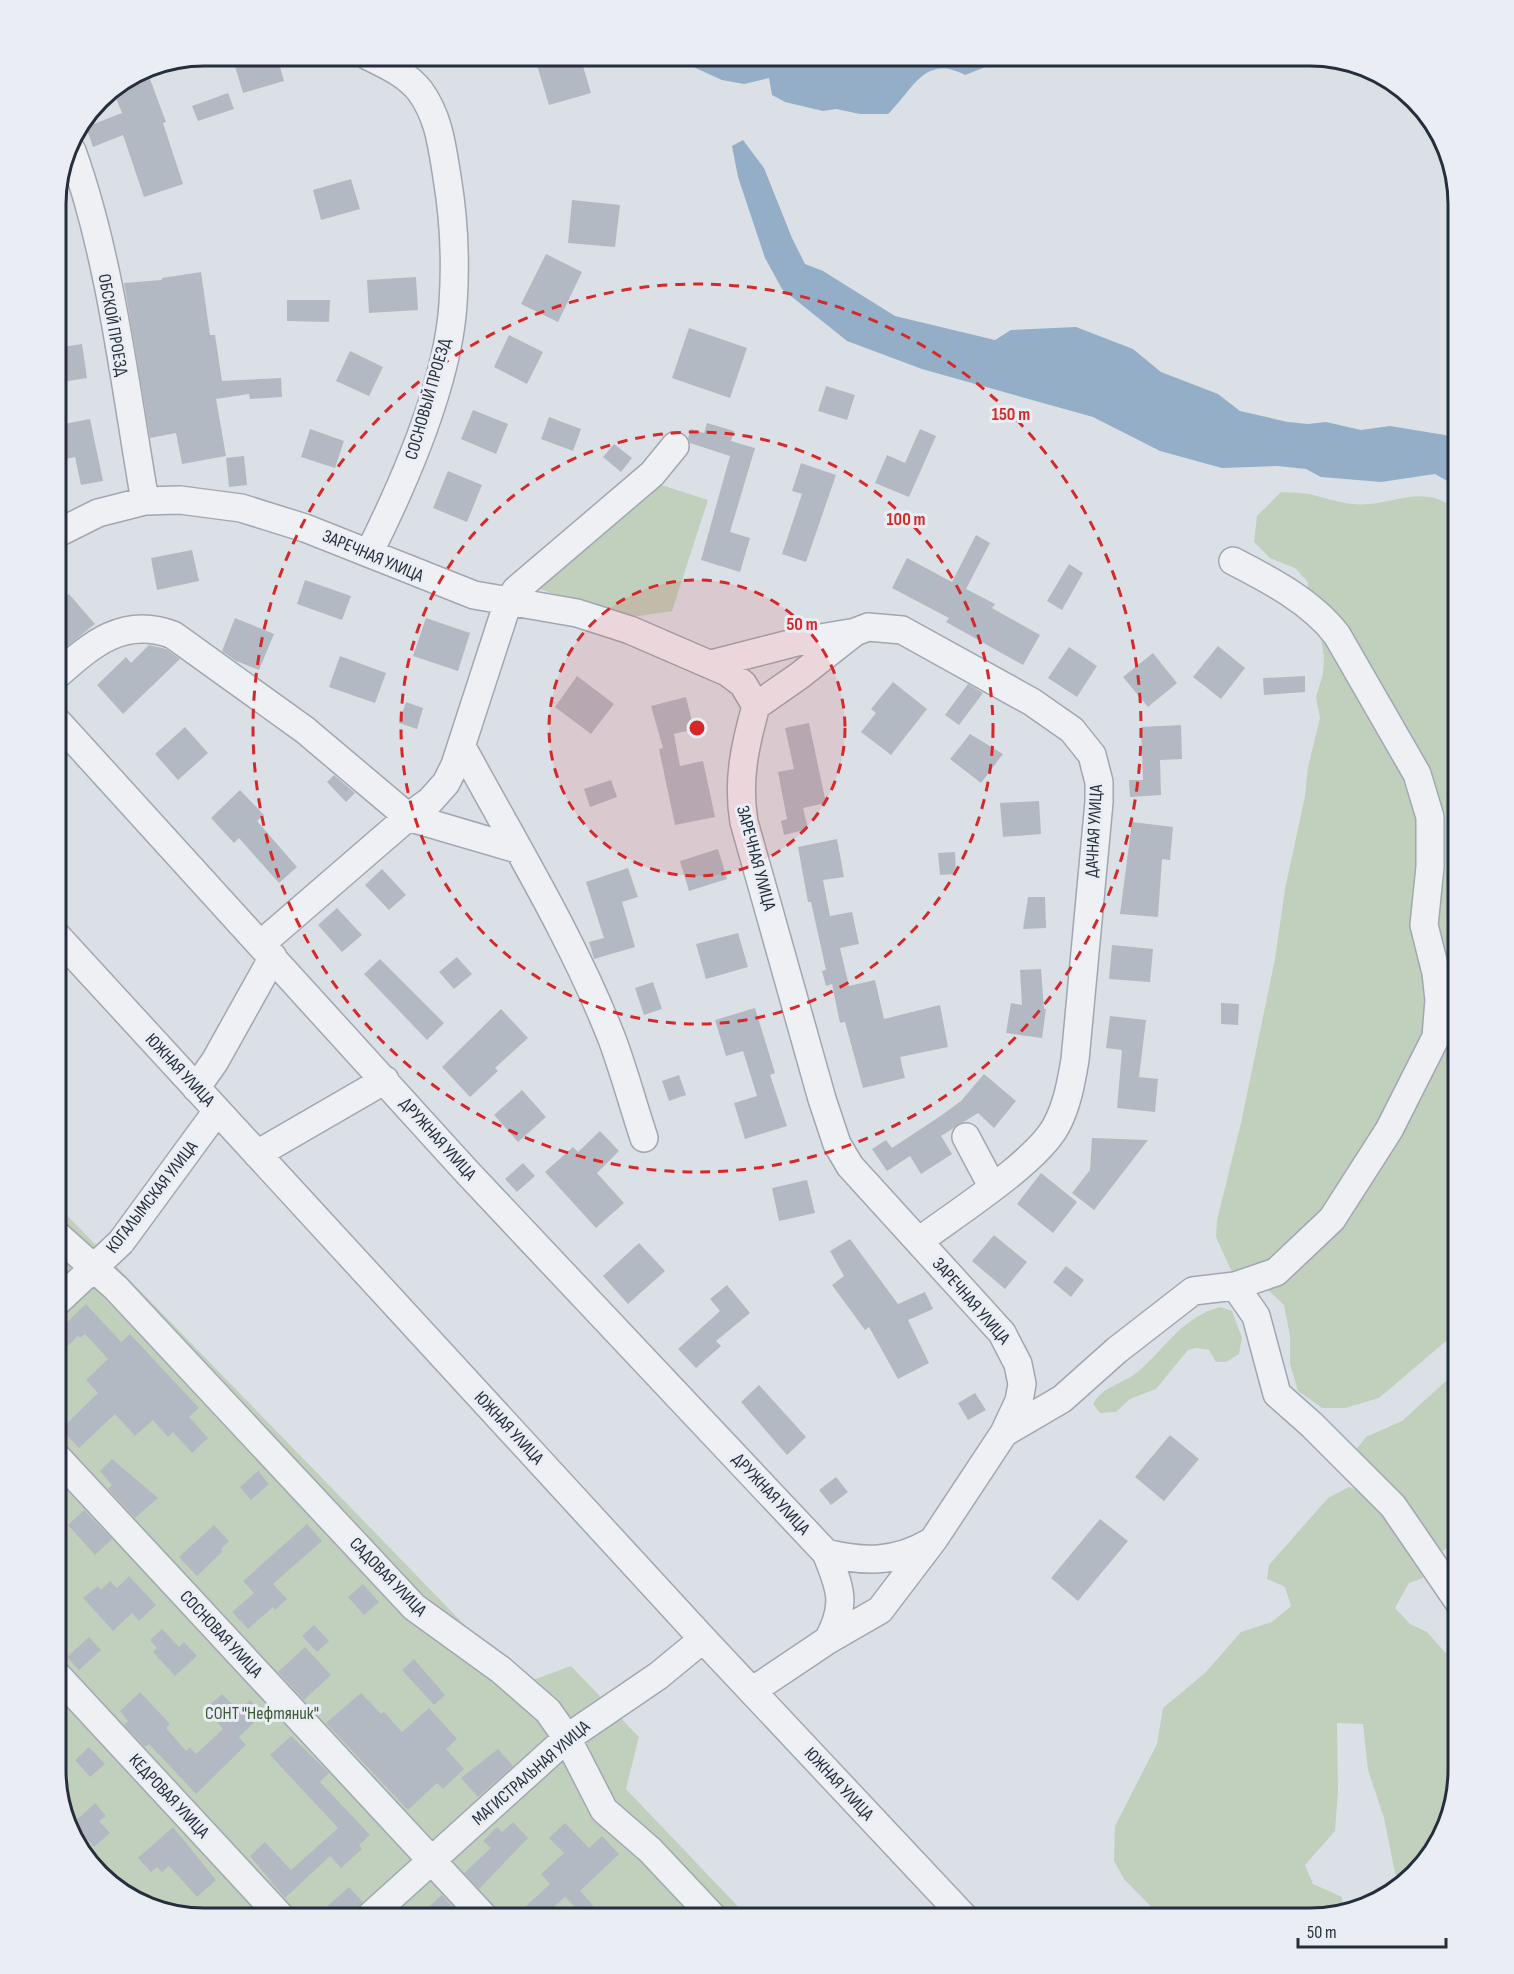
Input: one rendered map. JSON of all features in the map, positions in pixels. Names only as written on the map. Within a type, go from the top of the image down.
[{"type":"street","name":"СОСНОВЫЙ ПРОЕЗД","points":[[369,553],[401,490],[442,368],[453,306],[455,254],[452,210],[438,128],[431,108],[408,78],[386,66]]},
{"type":"street","name":"ОБСКОЙ ПРОЕЗД","points":[[74,158],[87,194],[100,252],[145,501]]},
{"type":"street","points":[[196,1088],[215,1061],[267,950],[408,817],[430,801],[446,783],[462,747],[508,602],[516,590],[652,474],[675,446]]},
{"type":"street","name":"ЗАРЕЧНАЯ УЛИЦА","points":[[66,529],[98,513],[145,501],[180,500],[241,508],[272,516],[369,553],[435,582],[474,595],[577,613],[630,630],[711,664],[743,684],[756,706],[741,775],[740,799],[744,822],[837,1144],[850,1166],[986,1313],[1012,1349],[1022,1383],[1019,1401],[1004,1433],[934,1539],[880,1610],[828,1640],[752,1691]]},
{"type":"street","points":[[1004,1433],[1062,1399],[1117,1350],[1193,1291],[1235,1286],[1276,1272],[1332,1219],[1389,1130],[1436,1037],[1439,1000],[1437,973],[1424,925],[1430,867],[1430,817],[1417,774],[1337,635],[1324,617],[1263,577],[1233,561]]},
{"type":"street","name":"ДАЧНАЯ УЛИЦА","points":[[711,664],[797,642],[855,632],[868,627],[902,630],[1060,720],[1083,741],[1092,755],[1096,769],[1099,802],[1076,1060],[1068,1098],[1056,1127],[1037,1151],[919,1241]]},
{"type":"street","points":[[66,667],[88,647],[109,635],[135,629],[155,628],[173,635],[305,730],[408,817],[517,849]]},
{"type":"street","points":[[756,706],[800,676],[855,632]]},
{"type":"street","name":"ДРУЖНАЯ УЛИЦА","points":[[66,731],[467,1172],[826,1553],[841,1596],[839,1619],[828,1640]]},
{"type":"street","points":[[462,747],[595,1000],[612,1040],[644,1138]]},
{"type":"street","name":"ЮЖНАЯ УЛИЦА","points":[[66,946],[703,1639],[956,1908]]},
{"type":"street","points":[[257,1154],[385,1080]]},
{"type":"street","name":"КОГАЛЫМСКАЯ УЛИЦА","points":[[66,1294],[94,1269],[143,1214],[217,1111]]},
{"type":"street","points":[[966,1137],[992,1186]]},
{"type":"street","name":"САДОВАЯ УЛИЦА","points":[[66,1243],[116,1288],[414,1607],[501,1670],[548,1712],[567,1738],[604,1810],[650,1850],[705,1908]]},
{"type":"street","points":[[1235,1286],[1256,1316],[1276,1394],[1393,1506],[1448,1586]]},
{"type":"street","name":"СОСНОВАЯ УЛИЦА","points":[[66,1467],[476,1908]]},
{"type":"street","points":[[826,1553],[862,1560],[882,1560],[902,1557],[934,1539]]},
{"type":"street","name":"МАГИСТРАЛЬНАЯ УЛИЦА","points":[[379,1908],[567,1738],[658,1676],[703,1639]]},
{"type":"street","name":"КЕДРОВАЯ УЛИЦА","points":[[66,1685],[273,1908]]},
{"type":"green space","points":[[655,483],[708,500],[672,611],[626,618],[533,587]]},
{"type":"green space","points":[[1281,492],[1309,494],[1353,504],[1419,496],[1432,497],[1448,504],[1448,1339],[1379,1398],[1345,1408],[1322,1408],[1298,1391],[1290,1364],[1290,1336],[1284,1305],[1270,1292],[1231,1270],[1216,1237],[1217,1220],[1241,1123],[1275,959],[1285,889],[1305,796],[1308,767],[1320,718],[1316,697],[1323,674],[1324,657],[1320,633],[1306,618],[1308,582],[1295,568],[1270,558],[1254,542],[1257,516]]},
{"type":"green space","name":"СОНТ \"Нефтяник\"","points":[[66,1214],[522,1684],[571,1666],[639,1737],[626,1789],[739,1908],[186,1907],[151,1897],[135,1889],[113,1874],[100,1861],[89,1847],[77,1823],[67,1788],[66,1770]]},
{"type":"green space","points":[[1220,1307],[1232,1311],[1242,1338],[1239,1354],[1226,1362],[1216,1362],[1209,1350],[1197,1348],[1188,1350],[1156,1389],[1130,1399],[1116,1412],[1100,1413],[1093,1404],[1103,1392],[1135,1374],[1186,1325]]},
{"type":"green space","points":[[1448,1379],[1448,1547],[1443,1551],[1431,1547],[1353,1453],[1366,1437],[1402,1421]]},
{"type":"green space","points":[[1349,1487],[1361,1491],[1373,1506],[1387,1515],[1418,1560],[1423,1578],[1409,1583],[1395,1608],[1410,1624],[1427,1632],[1448,1656],[1447,1788],[1437,1823],[1425,1847],[1396,1878],[1384,1818],[1368,1770],[1363,1724],[1337,1723],[1338,1791],[1335,1831],[1305,1865],[1313,1884],[1342,1897],[1343,1904],[1310,1908],[1152,1908],[1124,1879],[1114,1861],[1115,1826],[1157,1744],[1163,1708],[1205,1673],[1241,1632],[1272,1622],[1291,1606],[1285,1587],[1267,1579],[1269,1565],[1328,1498]]},
{"type":"water","points":[[691,66],[988,66],[965,75],[939,69],[929,72],[913,85],[888,114],[860,114],[836,109],[823,111],[785,102],[772,95],[769,78],[744,84],[722,80]]},
{"type":"water","points":[[743,140],[764,168],[805,264],[823,271],[895,316],[995,340],[1011,330],[1076,327],[1133,349],[1161,372],[1218,394],[1240,411],[1288,422],[1308,424],[1326,422],[1361,430],[1390,426],[1448,436],[1448,481],[1435,474],[1381,482],[1321,477],[1306,469],[1277,466],[1222,468],[1160,451],[1093,417],[922,369],[847,341],[782,289],[765,258],[738,177],[732,146]]},
{"type":"building","points":[[235,66],[280,66],[284,81],[243,93]]},
{"type":"building","points":[[537,66],[583,66],[591,93],[549,105]]},
{"type":"building","points":[[150,79],[166,122],[163,123],[183,184],[144,197],[123,135],[93,147],[87,131],[90,125],[122,113],[116,98],[133,86]]},
{"type":"building","points":[[228,93],[234,109],[198,121],[192,106]]},
{"type":"building","points":[[351,179],[360,209],[321,220],[313,190]]},
{"type":"building","points":[[572,200],[620,205],[615,247],[568,243]]},
{"type":"building","points":[[546,254],[582,272],[558,322],[521,304]]},
{"type":"building","points":[[201,272],[210,335],[215,335],[222,381],[281,378],[282,397],[250,399],[249,394],[216,399],[226,456],[182,464],[176,433],[150,438],[124,283],[162,280],[162,278]]},
{"type":"building","points":[[416,277],[418,310],[369,313],[367,280]]},
{"type":"building","points":[[287,300],[330,300],[329,322],[287,321]]},
{"type":"building","points":[[689,328],[747,348],[730,398],[672,378]]},
{"type":"building","points":[[509,335],[543,352],[527,384],[494,367]]},
{"type":"building","points":[[82,344],[87,378],[66,381],[66,346]]},
{"type":"building","points":[[350,351],[383,367],[369,396],[336,381]]},
{"type":"building","points":[[826,386],[855,395],[847,420],[818,411]]},
{"type":"building","points":[[473,410],[508,424],[496,454],[461,439]]},
{"type":"building","points":[[549,417],[581,429],[573,451],[541,439]]},
{"type":"building","points":[[90,419],[103,481],[81,485],[75,457],[66,459],[66,424]]},
{"type":"building","points":[[707,423],[734,431],[731,441],[755,448],[730,532],[750,538],[740,572],[701,560],[730,456],[690,443],[688,438],[691,429],[704,433]]},
{"type":"building","points":[[310,429],[344,441],[335,468],[301,457]]},
{"type":"building","points":[[920,429],[936,436],[909,497],[875,483],[887,455],[905,463]]},
{"type":"building","points":[[614,444],[632,458],[621,472],[603,457]]},
{"type":"building","points":[[244,456],[247,485],[229,487],[226,458]]},
{"type":"building","points":[[801,463],[836,475],[806,562],[782,554],[802,494],[792,491]]},
{"type":"building","points":[[448,471],[482,485],[467,522],[433,508]]},
{"type":"building","points":[[976,535],[990,543],[966,589],[995,604],[992,608],[1040,635],[1023,665],[946,622],[949,618],[892,588],[907,558],[952,582]]},
{"type":"building","points":[[192,550],[199,581],[157,590],[151,558]]},
{"type":"building","points":[[1069,564],[1083,573],[1062,610],[1047,601]]},
{"type":"building","points":[[305,580],[351,596],[342,620],[297,604]]},
{"type":"building","points":[[69,594],[95,624],[66,647],[66,597]]},
{"type":"building","points":[[235,618],[274,634],[259,670],[236,661],[222,651]]},
{"type":"building","points":[[426,618],[470,633],[458,671],[413,656]]},
{"type":"building","points":[[149,645],[166,649],[180,659],[123,714],[97,685],[126,657],[131,663]]},
{"type":"building","points":[[1218,646],[1245,668],[1221,699],[1193,677]]},
{"type":"building","points":[[1069,647],[1097,666],[1077,697],[1048,678]]},
{"type":"building","points":[[1153,653],[1177,683],[1148,707],[1123,677]]},
{"type":"building","points":[[340,656],[386,673],[375,703],[329,687]]},
{"type":"building","points":[[577,676],[614,704],[591,734],[555,707]]},
{"type":"building","points":[[1305,676],[1305,692],[1264,695],[1263,678]]},
{"type":"building","points":[[893,682],[927,709],[891,755],[861,732],[876,713],[871,709]]},
{"type":"building","points":[[968,684],[983,693],[959,725],[945,715]]},
{"type":"building","points":[[686,697],[694,729],[674,734],[680,766],[703,761],[715,817],[675,825],[659,749],[663,748],[651,706]]},
{"type":"building","points":[[406,702],[423,708],[417,729],[399,723]]},
{"type":"building","points":[[809,723],[826,803],[803,808],[808,829],[784,835],[781,821],[787,819],[778,772],[794,769],[785,728]]},
{"type":"building","points":[[1181,725],[1182,759],[1160,760],[1161,795],[1130,797],[1129,780],[1143,780],[1141,727]]},
{"type":"building","points":[[185,727],[208,753],[178,780],[155,754]]},
{"type":"building","points":[[970,734],[1003,754],[981,783],[950,759]]},
{"type":"building","points":[[334,775],[355,793],[346,802],[327,782]]},
{"type":"building","points":[[611,780],[617,797],[590,807],[584,789]]},
{"type":"building","points":[[240,790],[264,815],[257,821],[297,867],[279,883],[239,838],[234,843],[211,818]]},
{"type":"building","points":[[1039,801],[1041,834],[1003,837],[1000,803]]},
{"type":"building","points":[[1132,822],[1173,827],[1170,860],[1162,859],[1158,917],[1120,914]]},
{"type":"building","points":[[837,839],[844,877],[823,880],[830,916],[852,912],[859,944],[840,948],[849,986],[875,980],[884,1019],[940,1005],[948,1047],[900,1057],[905,1078],[863,1088],[845,1022],[840,1023],[832,984],[826,986],[822,971],[826,970],[811,902],[808,902],[798,847]]},
{"type":"building","points":[[718,849],[727,879],[689,891],[680,861]]},
{"type":"building","points":[[955,852],[956,874],[940,875],[938,853]]},
{"type":"building","points":[[628,868],[638,897],[622,902],[635,947],[594,959],[589,942],[604,938],[586,882]]},
{"type":"building","points":[[382,869],[406,895],[389,910],[365,885]]},
{"type":"building","points":[[1028,897],[1045,897],[1046,928],[1023,929]]},
{"type":"building","points":[[337,908],[362,935],[342,952],[318,925]]},
{"type":"building","points":[[738,933],[748,967],[706,979],[696,944]]},
{"type":"building","points":[[1112,945],[1153,949],[1150,982],[1109,979]]},
{"type":"building","points":[[457,957],[472,974],[454,989],[439,972]]},
{"type":"building","points":[[380,959],[444,1023],[427,1040],[364,974]]},
{"type":"building","points":[[1041,969],[1044,1009],[1046,1009],[1042,1038],[1006,1033],[1011,1003],[1022,1005],[1020,970]]},
{"type":"building","points":[[653,982],[662,1009],[644,1015],[635,988]]},
{"type":"building","points":[[1221,1003],[1239,1004],[1238,1025],[1221,1024]]},
{"type":"building","points":[[755,1008],[775,1073],[770,1075],[787,1126],[745,1139],[734,1103],[757,1096],[743,1051],[726,1056],[715,1020]]},
{"type":"building","points":[[501,1009],[528,1038],[495,1068],[498,1071],[470,1097],[442,1067]]},
{"type":"building","points":[[1110,1016],[1146,1020],[1139,1077],[1158,1079],[1155,1112],[1117,1108],[1122,1050],[1106,1048]]},
{"type":"building","points":[[984,1074],[1016,1101],[994,1128],[978,1113],[941,1136],[952,1154],[921,1174],[910,1156],[887,1171],[872,1149],[886,1140],[892,1148],[942,1115],[961,1101]]},
{"type":"building","points":[[679,1075],[686,1095],[669,1101],[662,1081]]},
{"type":"building","points":[[522,1090],[546,1117],[518,1142],[494,1115]]},
{"type":"building","points":[[600,1131],[619,1151],[597,1173],[624,1203],[596,1228],[545,1172],[573,1147],[578,1152]]},
{"type":"building","points":[[1092,1138],[1148,1140],[1094,1210],[1072,1193],[1090,1170]]},
{"type":"building","points":[[523,1163],[535,1176],[517,1192],[505,1179]]},
{"type":"building","points":[[1041,1173],[1077,1202],[1053,1233],[1017,1204]]},
{"type":"building","points":[[807,1180],[815,1213],[779,1221],[772,1188]]},
{"type":"building","points":[[994,1235],[1027,1262],[1005,1289],[972,1261]]},
{"type":"building","points":[[850,1239],[898,1304],[925,1292],[933,1309],[908,1320],[929,1363],[898,1379],[869,1327],[865,1330],[832,1285],[844,1276],[830,1251]]},
{"type":"building","points":[[639,1243],[665,1271],[628,1304],[603,1276]]},
{"type":"building","points":[[1066,1266],[1084,1280],[1071,1297],[1053,1282]]},
{"type":"building","points":[[727,1285],[750,1313],[716,1341],[721,1346],[696,1368],[678,1349],[720,1311],[710,1299]]},
{"type":"building","points":[[86,1304],[121,1342],[130,1334],[199,1408],[189,1417],[208,1438],[192,1453],[173,1432],[168,1437],[153,1420],[135,1436],[115,1414],[79,1448],[66,1434],[66,1424],[98,1393],[86,1380],[108,1359],[85,1334],[80,1338],[78,1336],[66,1348],[66,1323]]},
{"type":"building","points":[[759,1385],[806,1437],[787,1455],[741,1402]]},
{"type":"building","points":[[975,1393],[986,1410],[968,1420],[958,1403]]},
{"type":"building","points":[[1170,1435],[1199,1459],[1164,1501],[1135,1477]]},
{"type":"building","points":[[112,1459],[158,1498],[135,1518],[108,1489],[112,1485],[100,1471]]},
{"type":"building","points":[[258,1471],[269,1484],[251,1500],[240,1487]]},
{"type":"building","points":[[836,1477],[848,1492],[831,1505],[819,1490]]},
{"type":"building","points":[[84,1510],[112,1539],[95,1555],[68,1525]]},
{"type":"building","points":[[1100,1519],[1128,1541],[1078,1601],[1051,1578]]},
{"type":"building","points":[[307,1524],[322,1541],[273,1584],[287,1599],[275,1610],[273,1607],[248,1629],[232,1612],[254,1593],[243,1581]]},
{"type":"building","points":[[214,1525],[229,1541],[221,1549],[223,1551],[197,1576],[179,1557]]},
{"type":"building","points":[[129,1576],[156,1605],[139,1621],[132,1613],[113,1631],[83,1598],[98,1586],[101,1590],[110,1581],[117,1588]]},
{"type":"building","points":[[363,1584],[379,1602],[364,1615],[348,1597]]},
{"type":"building","points":[[314,1625],[329,1641],[317,1652],[302,1636]]},
{"type":"building","points":[[162,1629],[179,1647],[184,1642],[197,1656],[175,1676],[153,1652],[157,1648],[150,1640]]},
{"type":"building","points":[[89,1637],[101,1650],[79,1670],[67,1657]]},
{"type":"building","points":[[305,1647],[331,1675],[304,1700],[278,1672]]},
{"type":"building","points":[[414,1659],[445,1695],[434,1705],[402,1670]]},
{"type":"building","points":[[140,1692],[170,1724],[166,1728],[186,1751],[190,1747],[196,1754],[223,1729],[205,1709],[222,1694],[239,1711],[250,1700],[263,1714],[239,1737],[246,1745],[196,1794],[149,1744],[145,1747],[124,1725],[128,1721],[120,1711]]},
{"type":"building","points":[[361,1693],[381,1714],[384,1712],[402,1732],[429,1708],[457,1739],[446,1749],[464,1769],[443,1789],[437,1783],[408,1810],[326,1723]]},
{"type":"building","points":[[291,1736],[329,1773],[320,1782],[370,1835],[359,1845],[362,1849],[341,1868],[330,1856],[285,1898],[250,1856],[265,1842],[291,1870],[338,1828],[270,1755]]},
{"type":"building","points":[[89,1747],[105,1764],[90,1777],[75,1760]]},
{"type":"building","points":[[498,1749],[513,1766],[478,1797],[461,1778]]},
{"type":"building","points":[[95,1803],[106,1816],[99,1821],[110,1833],[94,1847],[84,1838],[76,1820]]},
{"type":"building","points":[[513,1822],[528,1838],[479,1889],[464,1873],[491,1848],[483,1841],[497,1827],[502,1832]]},
{"type":"building","points":[[565,1823],[589,1848],[602,1836],[619,1854],[580,1891],[593,1905],[590,1908],[576,1908],[565,1897],[552,1908],[524,1908],[550,1884],[541,1874],[564,1853],[549,1838]]},
{"type":"building","points":[[173,1827],[216,1880],[197,1897],[169,1866],[162,1872],[157,1867],[151,1872],[138,1858]]},
{"type":"building","points":[[349,1887],[363,1902],[358,1908],[325,1908]]},
{"type":"building","points":[[442,1895],[454,1908],[427,1908]]}]
